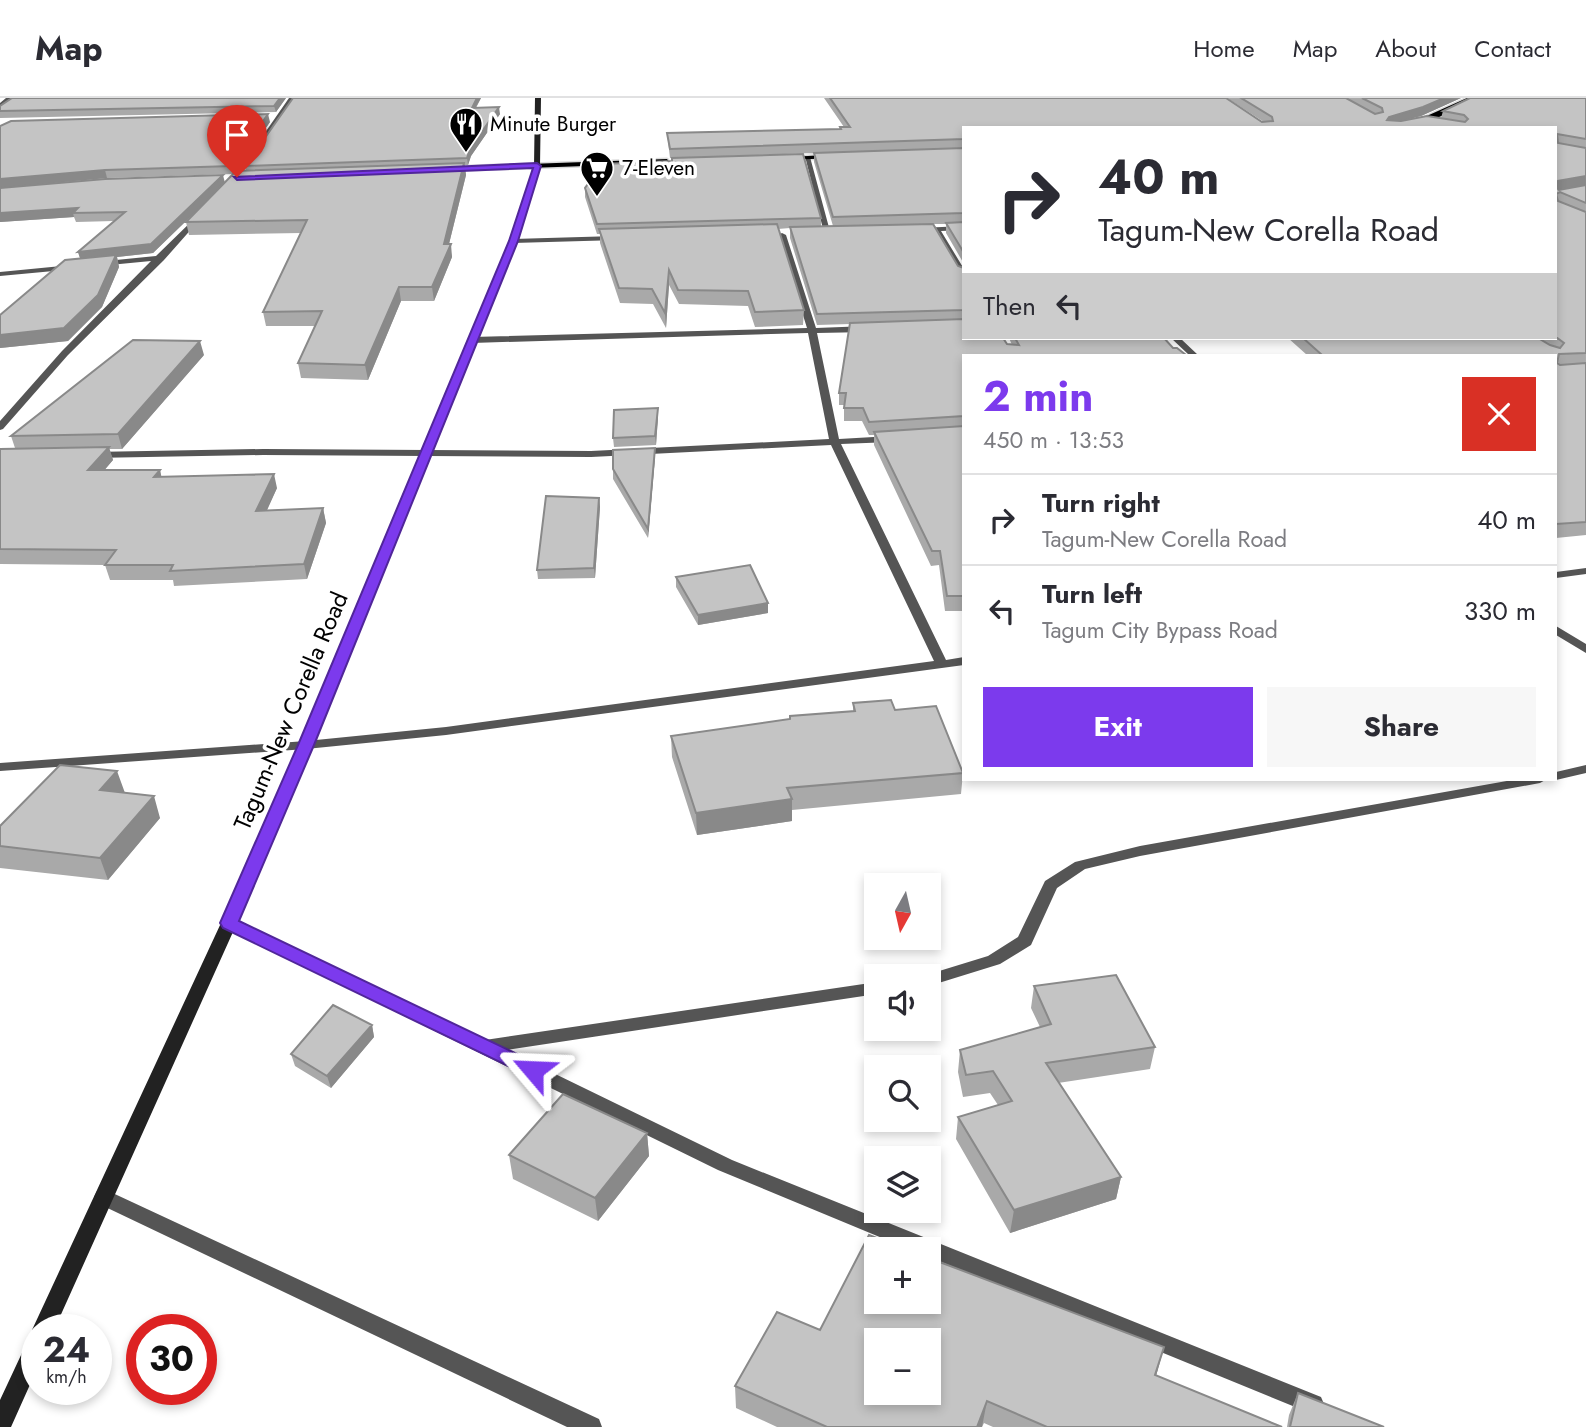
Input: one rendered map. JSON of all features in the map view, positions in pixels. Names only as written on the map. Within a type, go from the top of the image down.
[{"type":"main road","name":"Tagum-New Corella Road","points":[[50,1314],[229,923],[306,745],[513,241],[537,166],[538,98]]},
{"type":"main road","points":[[1399,126],[1422,120],[1473,98]]},
{"type":"main road","points":[[766,158],[846,156]]},
{"type":"main road","points":[[429,170],[672,161]]},
{"type":"main road","points":[[224,178],[251,177]]},
{"type":"main road","points":[[0,1425],[21,1380]]},
{"type":"street","points":[[0,105],[10,98]]},
{"type":"street","points":[[228,188],[292,98]]},
{"type":"street","points":[[265,117],[278,117]]},
{"type":"street","points":[[1422,120],[1434,123]]},
{"type":"street","points":[[807,157],[828,233]]},
{"type":"street","points":[[0,427],[65,353],[209,208]]},
{"type":"street","points":[[910,230],[962,228]]},
{"type":"street","points":[[937,230],[962,272]]},
{"type":"street","points":[[817,234],[842,233]]},
{"type":"street","points":[[782,234],[811,330],[835,443],[942,664]]},
{"type":"street","points":[[769,235],[794,234]]},
{"type":"street","points":[[513,241],[621,238]]},
{"type":"street","points":[[94,264],[161,258]]},
{"type":"street","points":[[0,274],[80,266]]},
{"type":"street","points":[[472,340],[881,328]]},
{"type":"street","points":[[1177,340],[1193,354]]},
{"type":"street","points":[[83,456],[263,453],[591,454],[900,438]]},
{"type":"street","points":[[1557,575],[1586,571]]},
{"type":"street","points":[[1557,632],[1586,649]]},
{"type":"street","points":[[0,767],[306,745],[609,711],[962,661]]},
{"type":"street","points":[[1557,776],[1586,769]]},
{"type":"street","points":[[941,976],[994,961],[1025,941],[1051,885],[1080,865],[1140,851],[1529,781]]},
{"type":"street","points":[[229,923],[725,1165],[1331,1411]]},
{"type":"street","points":[[485,1047],[864,990]]},
{"type":"street","points":[[104,1197],[592,1427]]},
{"type":"building","points":[[12,98],[280,98],[274,106],[0,111],[0,106]]},
{"type":"building","points":[[293,98],[477,98],[472,108],[499,107],[470,149],[467,158],[245,166]]},
{"type":"building","points":[[830,98],[1226,98],[1262,122],[1273,121],[1272,117],[1241,98],[1346,98],[1375,114],[1383,112],[1382,108],[1362,98],[1444,98],[1387,120],[1401,121],[1427,116],[1465,122],[1468,119],[1464,115],[1443,111],[1470,98],[1586,98],[1586,139],[1557,134],[1557,126],[962,126],[962,139],[670,149],[667,133],[850,127]]},
{"type":"building","points":[[268,114],[232,166],[105,170],[0,179],[0,126],[11,121]]},
{"type":"building","points":[[1557,134],[1558,143],[1586,148],[1586,176],[1558,181],[1557,184]]},
{"type":"building","points":[[962,148],[962,213],[833,217],[814,153]]},
{"type":"building","points":[[803,154],[821,218],[597,224],[585,188],[603,164],[672,161],[672,158]]},
{"type":"building","points":[[464,163],[444,244],[451,244],[432,287],[399,287],[365,365],[298,363],[322,311],[263,312],[307,220],[186,222],[236,171]]},
{"type":"building","points":[[223,175],[151,244],[78,252],[125,212],[73,213],[78,208],[0,213],[0,188],[105,179]]},
{"type":"building","points":[[1586,185],[1586,203],[1560,192],[1557,194],[1557,188],[1559,190]]},
{"type":"building","points":[[1557,198],[1558,201],[1586,212],[1586,353],[1559,354],[1557,363],[1557,354],[1321,354],[1305,340],[1541,340],[1560,348],[1564,343],[1557,338]]},
{"type":"building","points":[[962,222],[962,250],[946,223]]},
{"type":"building","points":[[777,224],[804,310],[755,312],[748,291],[678,290],[669,270],[665,313],[652,289],[619,288],[599,229]]},
{"type":"building","points":[[933,224],[958,266],[962,267],[962,310],[817,314],[790,227]]},
{"type":"building","points":[[116,255],[98,295],[64,328],[0,335],[0,315],[65,260]]},
{"type":"building","points":[[962,319],[962,340],[1004,340],[1007,344],[1019,345],[1016,340],[1166,340],[1173,348],[1185,354],[962,354],[962,416],[869,422],[863,408],[844,408],[846,393],[839,393],[850,323]]},
{"type":"building","points":[[133,340],[200,341],[118,434],[11,436]]},
{"type":"building","points":[[1557,363],[1586,363],[1586,522],[1557,524]]},
{"type":"building","points":[[658,408],[655,436],[613,438],[614,410]]},
{"type":"building","points":[[962,426],[962,596],[947,596],[940,551],[932,551],[874,432]]},
{"type":"building","points":[[109,447],[88,470],[160,470],[154,477],[274,474],[256,511],[323,508],[304,564],[170,571],[173,565],[105,565],[116,550],[0,549],[0,449]]},
{"type":"building","points":[[655,448],[648,529],[613,469],[613,450]]},
{"type":"building","points":[[546,496],[599,498],[594,568],[537,570]]},
{"type":"building","points":[[750,565],[768,603],[698,615],[676,577]]},
{"type":"building","points":[[891,700],[895,710],[936,706],[962,773],[787,788],[792,799],[696,813],[671,736],[790,719],[790,716],[855,711],[853,703]]},
{"type":"building","points":[[60,765],[117,771],[100,790],[154,796],[100,858],[0,846],[0,826]]},
{"type":"building","points":[[1116,975],[1155,1047],[1046,1063],[1121,1177],[1014,1210],[958,1117],[1012,1101],[993,1071],[966,1075],[960,1050],[1051,1024],[1034,986]]},
{"type":"building","points":[[333,1005],[372,1025],[327,1076],[291,1054]]},
{"type":"building","points":[[563,1094],[647,1133],[595,1198],[509,1155]]},
{"type":"building","points":[[864,1245],[864,1314],[941,1314],[941,1263],[1164,1347],[1155,1375],[1282,1427],[1047,1427],[987,1401],[977,1427],[827,1427],[735,1386],[777,1312],[820,1330]]},
{"type":"building","points":[[1298,1393],[1384,1427],[1290,1427]]},
{"type":"place","name":"Minute Burger","points":[[466,154]]},
{"type":"place","name":"7-Eleven","points":[[597,198]]},
{"type":"route","points":[[237,177],[537,166],[513,241],[306,745],[229,923],[533,1070]]}]
